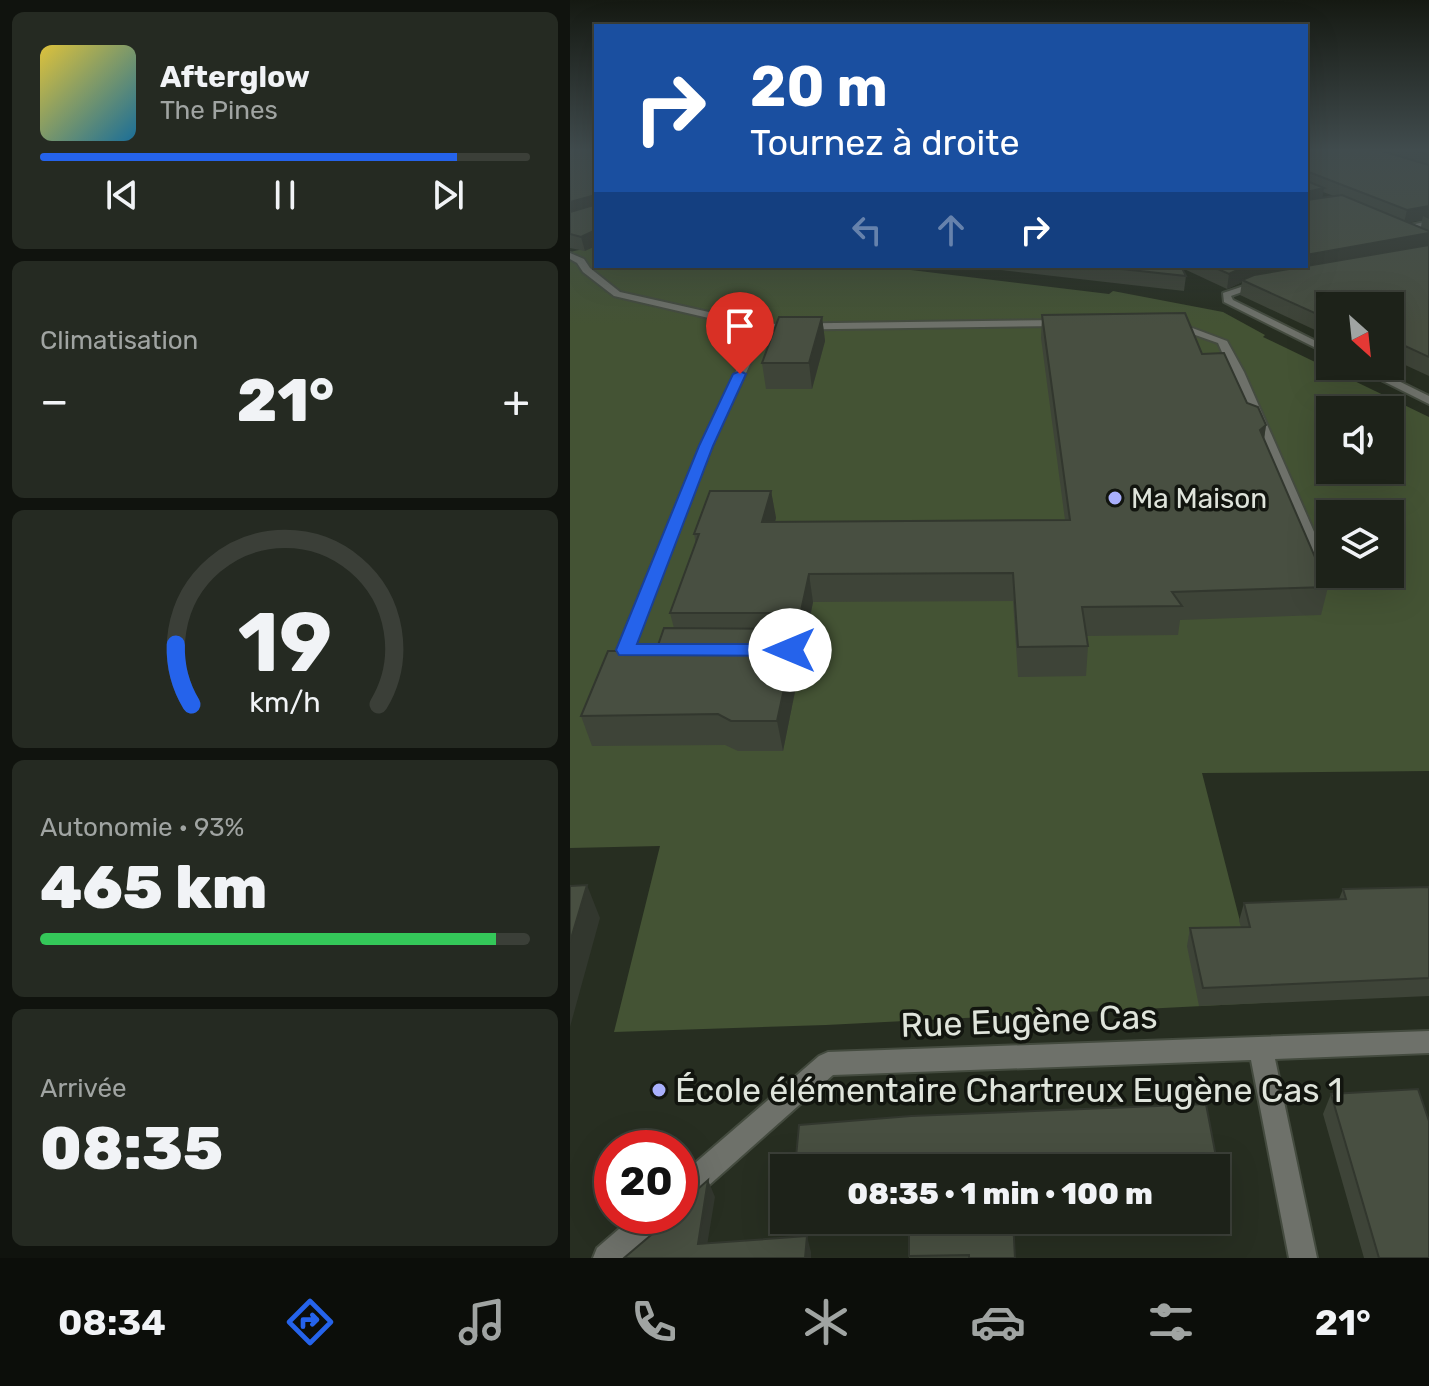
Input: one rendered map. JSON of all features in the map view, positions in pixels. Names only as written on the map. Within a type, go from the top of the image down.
[{"type":"street","points":[[1389,223],[1415,234]]},
{"type":"street","points":[[1401,228],[1429,223]]},
{"type":"street","points":[[574,260],[617,294],[762,327],[1073,323]]},
{"type":"street","points":[[1279,280],[1236,289],[1226,295],[1229,302],[1316,345]]},
{"type":"street","points":[[1151,322],[1166,321],[1222,341],[1316,552]]},
{"type":"street","points":[[700,650],[625,650],[706,446],[762,327]]},
{"type":"street","points":[[1388,380],[1429,400]]},
{"type":"street","name":"Rue Eugène Cas","points":[[698,1178],[828,1064],[1429,1042]]},
{"type":"street","points":[[1261,1049],[1303,1258]]},
{"type":"street","points":[[607,1258],[634,1234]]},
{"type":"green space","points":[[594,246],[594,268],[894,268],[1109,294],[1113,291],[1223,312],[1265,335],[1263,337],[1316,363],[1316,380],[1352,380],[1385,396],[1316,396],[1316,484],[1404,484],[1404,405],[1429,417],[1429,771],[1202,773],[1261,1003],[826,1025],[614,1032],[660,846],[570,848],[570,252]]},
{"type":"building","points":[[594,207],[594,231],[581,237],[570,234],[570,212]]},
{"type":"building","points":[[1308,207],[1370,207],[1429,233],[1308,255]]},
{"type":"building","points":[[1398,207],[1425,207],[1407,210]]},
{"type":"building","points":[[1429,245],[1429,357],[1404,345],[1404,292],[1316,292],[1316,314],[1242,280],[1254,275]]},
{"type":"building","points":[[1112,268],[1182,268],[1186,276]]},
{"type":"building","points":[[1216,268],[1242,268],[1229,274]]},
{"type":"building","points":[[1185,313],[1202,354],[1224,353],[1247,403],[1258,407],[1266,425],[1260,430],[1316,559],[1316,587],[1172,592],[1182,606],[1082,607],[1088,646],[1018,647],[1013,573],[809,574],[777,721],[731,721],[718,714],[581,716],[608,651],[656,651],[664,628],[785,629],[796,622],[785,613],[670,613],[699,534],[694,534],[710,491],[771,491],[762,522],[1070,520],[1042,315]]},
{"type":"building","points":[[779,317],[822,317],[809,363],[762,363]]},
{"type":"building","points":[[587,885],[570,942],[570,886]]},
{"type":"building","points":[[1429,887],[1429,978],[1203,988],[1190,928],[1250,927],[1244,903],[1346,899],[1343,889]]},
{"type":"building","points":[[1418,1089],[1429,1121],[1429,1258],[1379,1258],[1331,1094]]},
{"type":"building","points":[[1206,1104],[1216,1154],[796,1154],[799,1125],[911,1116]]},
{"type":"building","points":[[708,1180],[698,1244],[807,1236],[805,1258],[624,1258],[652,1234],[698,1234],[698,1189]]},
{"type":"building","points":[[909,1234],[1014,1234],[1015,1258],[909,1256]]},
{"type":"place","name":"Ma Maison","points":[[1115,498]]},
{"type":"place","name":"École élémentaire Chartreux Eugène Cas 1","points":[[659,1090]]},
{"type":"route","points":[[740,374],[706,446],[625,650],[790,650]]}]
